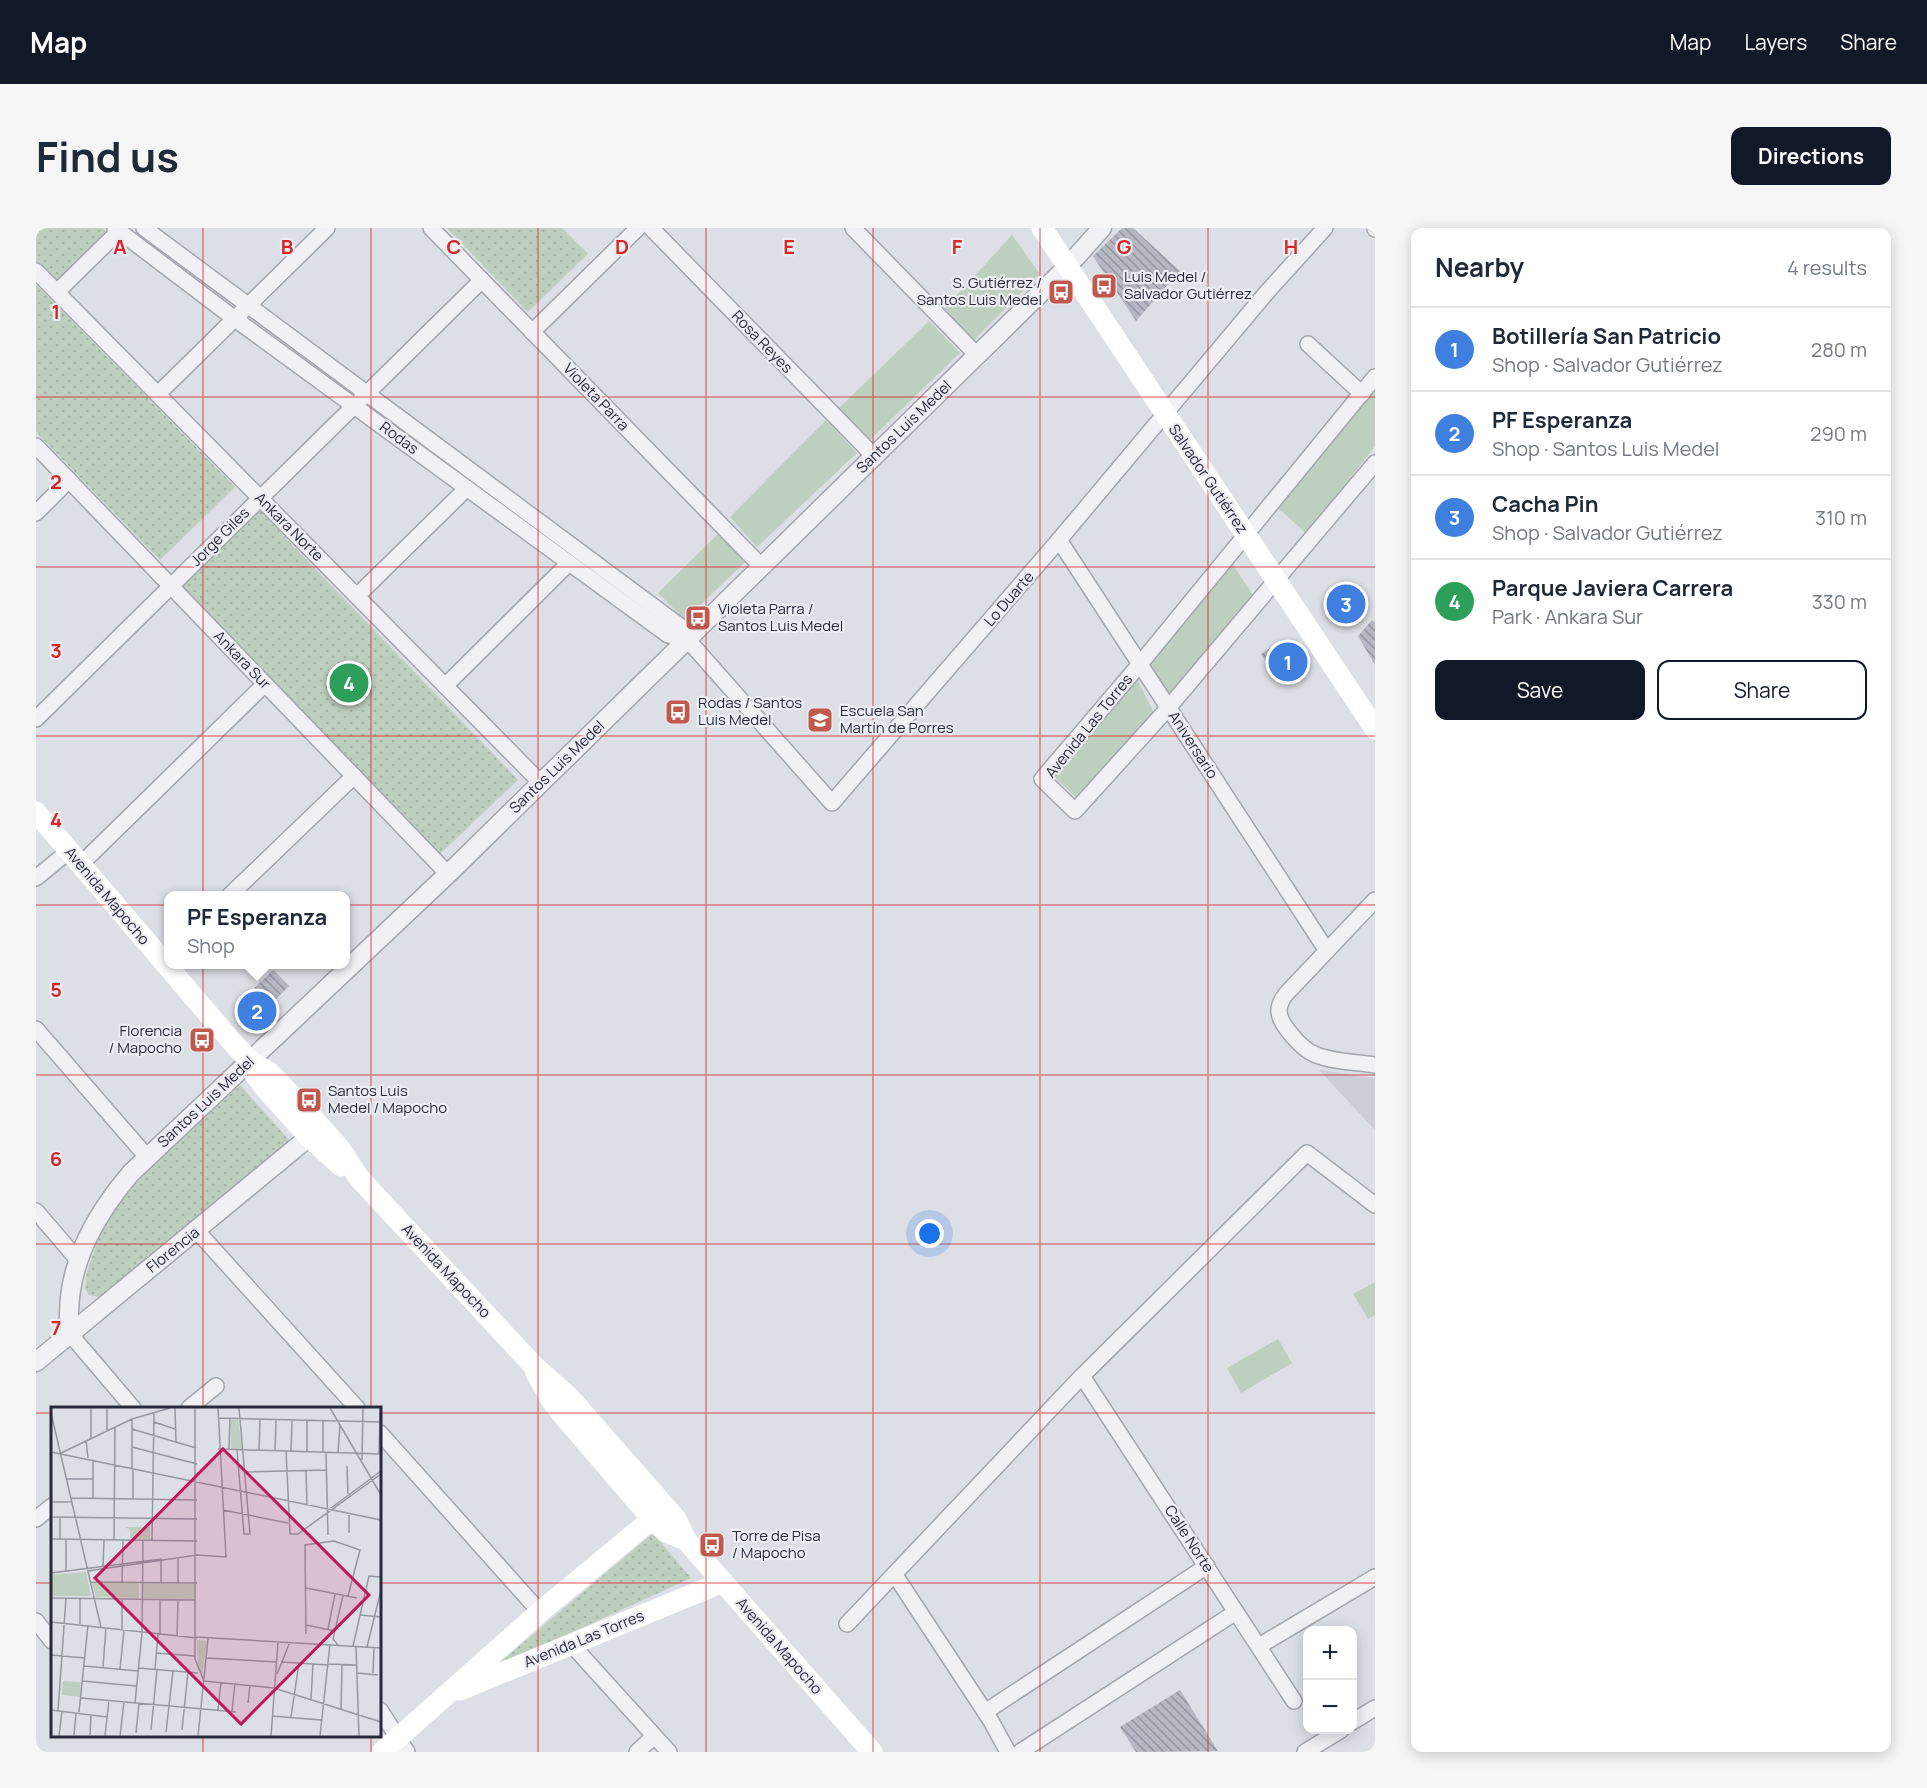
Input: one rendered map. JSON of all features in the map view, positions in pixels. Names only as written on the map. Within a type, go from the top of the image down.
[{"type":"main road","name":"Salvador Gutiérrez","points":[[1042,228],[1375,729]]},
{"type":"main road","name":"Avenida Mapocho","points":[[36,812],[74,858],[164,955]]},
{"type":"main road","name":"Avenida Mapocho","points":[[175,969],[250,1062],[269,1072],[311,1127],[340,1150],[358,1178],[533,1365],[568,1397],[664,1505],[676,1520],[686,1540],[872,1752]]},
{"type":"main road","name":"Avenida Mapocho","points":[[533,1365],[551,1401],[652,1519],[666,1532],[686,1540]]},
{"type":"main road","name":"Avenida Las Torres","points":[[382,1752],[403,1744],[445,1696],[540,1612],[652,1519]]},
{"type":"main road","name":"Avenida Las Torres","points":[[445,1696],[723,1582]]},
{"type":"street","name":"Rodas","points":[[144,228],[690,637]]},
{"type":"street","points":[[158,394],[327,228]]},
{"type":"street","name":"Violeta Parra","points":[[431,228],[762,567]]},
{"type":"street","points":[[532,332],[638,228]]},
{"type":"street","name":"Rosa Reyes","points":[[651,228],[874,456]]},
{"type":"street","points":[[853,228],[977,355]]},
{"type":"street","name":"Santos Luis Medel","points":[[350,967],[762,567],[1067,267],[1102,228]]},
{"type":"street","name":"Lo Duarte","points":[[690,637],[832,802],[1059,540],[1267,292],[1325,228]]},
{"type":"street","name":"Rodas","points":[[117,230],[668,635],[690,637]]},
{"type":"street","points":[[57,292],[117,230]]},
{"type":"street","name":"Ankara Norte","points":[[36,271],[541,783]]},
{"type":"street","name":"Jorge Giles","points":[[36,719],[482,280]]},
{"type":"street","points":[[1308,344],[1362,394]]},
{"type":"street","name":"Avenida Las Torres","points":[[1375,377],[1140,664],[1042,779],[1075,811],[1169,708],[1375,463]]},
{"type":"street","name":"Ankara Sur","points":[[36,446],[448,874]]},
{"type":"street","points":[[36,513],[69,480]]},
{"type":"street","points":[[357,596],[467,488]]},
{"type":"street","name":"Aniversario","points":[[1059,540],[1327,951]]},
{"type":"street","points":[[445,686],[569,563]]},
{"type":"street","points":[[36,878],[74,858],[264,684]]},
{"type":"street","points":[[234,891],[354,776]]},
{"type":"street","points":[[1375,900],[1282,999],[1279,1011],[1282,1022],[1300,1044],[1313,1054],[1375,1065]]},
{"type":"street","name":"Santos Luis Medel","points":[[70,1334],[68,1301],[78,1260],[104,1208],[131,1173],[147,1157],[348,969]]},
{"type":"street","points":[[36,1029],[147,1157]]},
{"type":"street","name":"Florencia","points":[[36,1362],[197,1231],[311,1127]]},
{"type":"street","points":[[847,1624],[1082,1376],[1307,1153],[1375,1206]]},
{"type":"street","points":[[36,1211],[78,1260]]},
{"type":"street","points":[[197,1231],[356,1407]]},
{"type":"street","points":[[70,1334],[132,1407]]},
{"type":"street","name":"Calle Norte","points":[[1082,1376],[1294,1701]]},
{"type":"street","points":[[190,1407],[216,1386]]},
{"type":"street","points":[[381,1435],[540,1612]]},
{"type":"street","points":[[36,1519],[51,1507]]},
{"type":"street","points":[[985,1712],[1207,1566]]},
{"type":"street","points":[[895,1575],[985,1712],[1008,1752]]},
{"type":"street","points":[[1259,1646],[1375,1576]]},
{"type":"street","points":[[1020,1752],[1236,1612]]},
{"type":"street","points":[[36,1622],[51,1639]]},
{"type":"street","points":[[572,1645],[669,1752]]},
{"type":"street","points":[[1357,1719],[1375,1708]]},
{"type":"street","points":[[381,1711],[403,1744]]},
{"type":"street","points":[[1305,1752],[1334,1734]]},
{"type":"street","points":[[636,1752],[654,1736]]},
{"type":"shaded area","points":[[1319,1070],[1375,1078],[1375,1130]]},
{"type":"green space","points":[[36,228],[102,228],[107,232],[56,282],[36,262]]},
{"type":"green space","points":[[447,228],[562,228],[588,254],[528,312]]},
{"type":"green space","points":[[1012,235],[1040,274],[972,342],[945,308]]},
{"type":"green space","points":[[36,284],[235,487],[160,560],[36,432]]},
{"type":"green space","points":[[929,321],[960,353],[868,442],[837,410]]},
{"type":"green space","points":[[1375,383],[1375,446],[1307,534],[1277,507]]},
{"type":"green space","points":[[826,420],[857,453],[757,547],[730,517]]},
{"type":"green space","points":[[259,510],[518,780],[439,855],[181,586]]},
{"type":"green space","points":[[718,534],[745,562],[685,620],[658,593]]},
{"type":"green space","points":[[1230,560],[1256,600],[1172,700],[1145,663]]},
{"type":"green space","points":[[1137,679],[1154,713],[1078,799],[1053,776]]},
{"type":"green space","points":[[240,1085],[290,1141],[112,1291],[98,1297],[89,1295],[85,1288],[87,1272],[99,1237],[113,1211],[153,1166]]},
{"type":"green space","points":[[1375,1282],[1375,1315],[1368,1319],[1353,1294]]},
{"type":"green space","points":[[1278,1339],[1292,1363],[1241,1393],[1227,1368]]},
{"type":"green space","points":[[653,1533],[691,1578],[492,1669]]},
{"type":"building","points":[[1122,228],[1133,228],[1180,271],[1136,321],[1093,256]]},
{"type":"building","points":[[1349,588],[1364,603],[1351,616],[1336,602]]},
{"type":"building","points":[[1372,620],[1375,623],[1375,665],[1358,636]]},
{"type":"building","points":[[1282,640],[1298,662],[1276,677],[1261,654]]},
{"type":"building","points":[[273,970],[289,986],[256,1019],[240,1002]]},
{"type":"building","points":[[1180,1690],[1218,1751],[1136,1752],[1120,1727]]},
{"type":"place","name":"Luis Medel / Salvador Gutiérrez","points":[[1104,286]]},
{"type":"place","name":"S. Gutiérrez / Santos Luis Medel","points":[[1061,292]]},
{"type":"place","name":"Cacha Pin","points":[[1346,604]]},
{"type":"place","name":"Violeta Parra / Santos Luis Medel","points":[[698,618]]},
{"type":"place","name":"Botillería San Patricio","points":[[1288,662]]},
{"type":"place","name":"Parque Javiera Carrera","points":[[349,683]]},
{"type":"place","name":"Rodas / Santos Luis Medel","points":[[678,712]]},
{"type":"place","name":"Escuela San Martín de Porres","points":[[820,720]]},
{"type":"place","name":"PF Esperanza","points":[[257,1011]]},
{"type":"place","name":"Florencia / Mapocho","points":[[202,1040]]},
{"type":"place","name":"Santos Luis Medel / Mapocho","points":[[309,1100]]},
{"type":"place","name":"Torre de Pisa / Mapocho","points":[[712,1545]]}]
